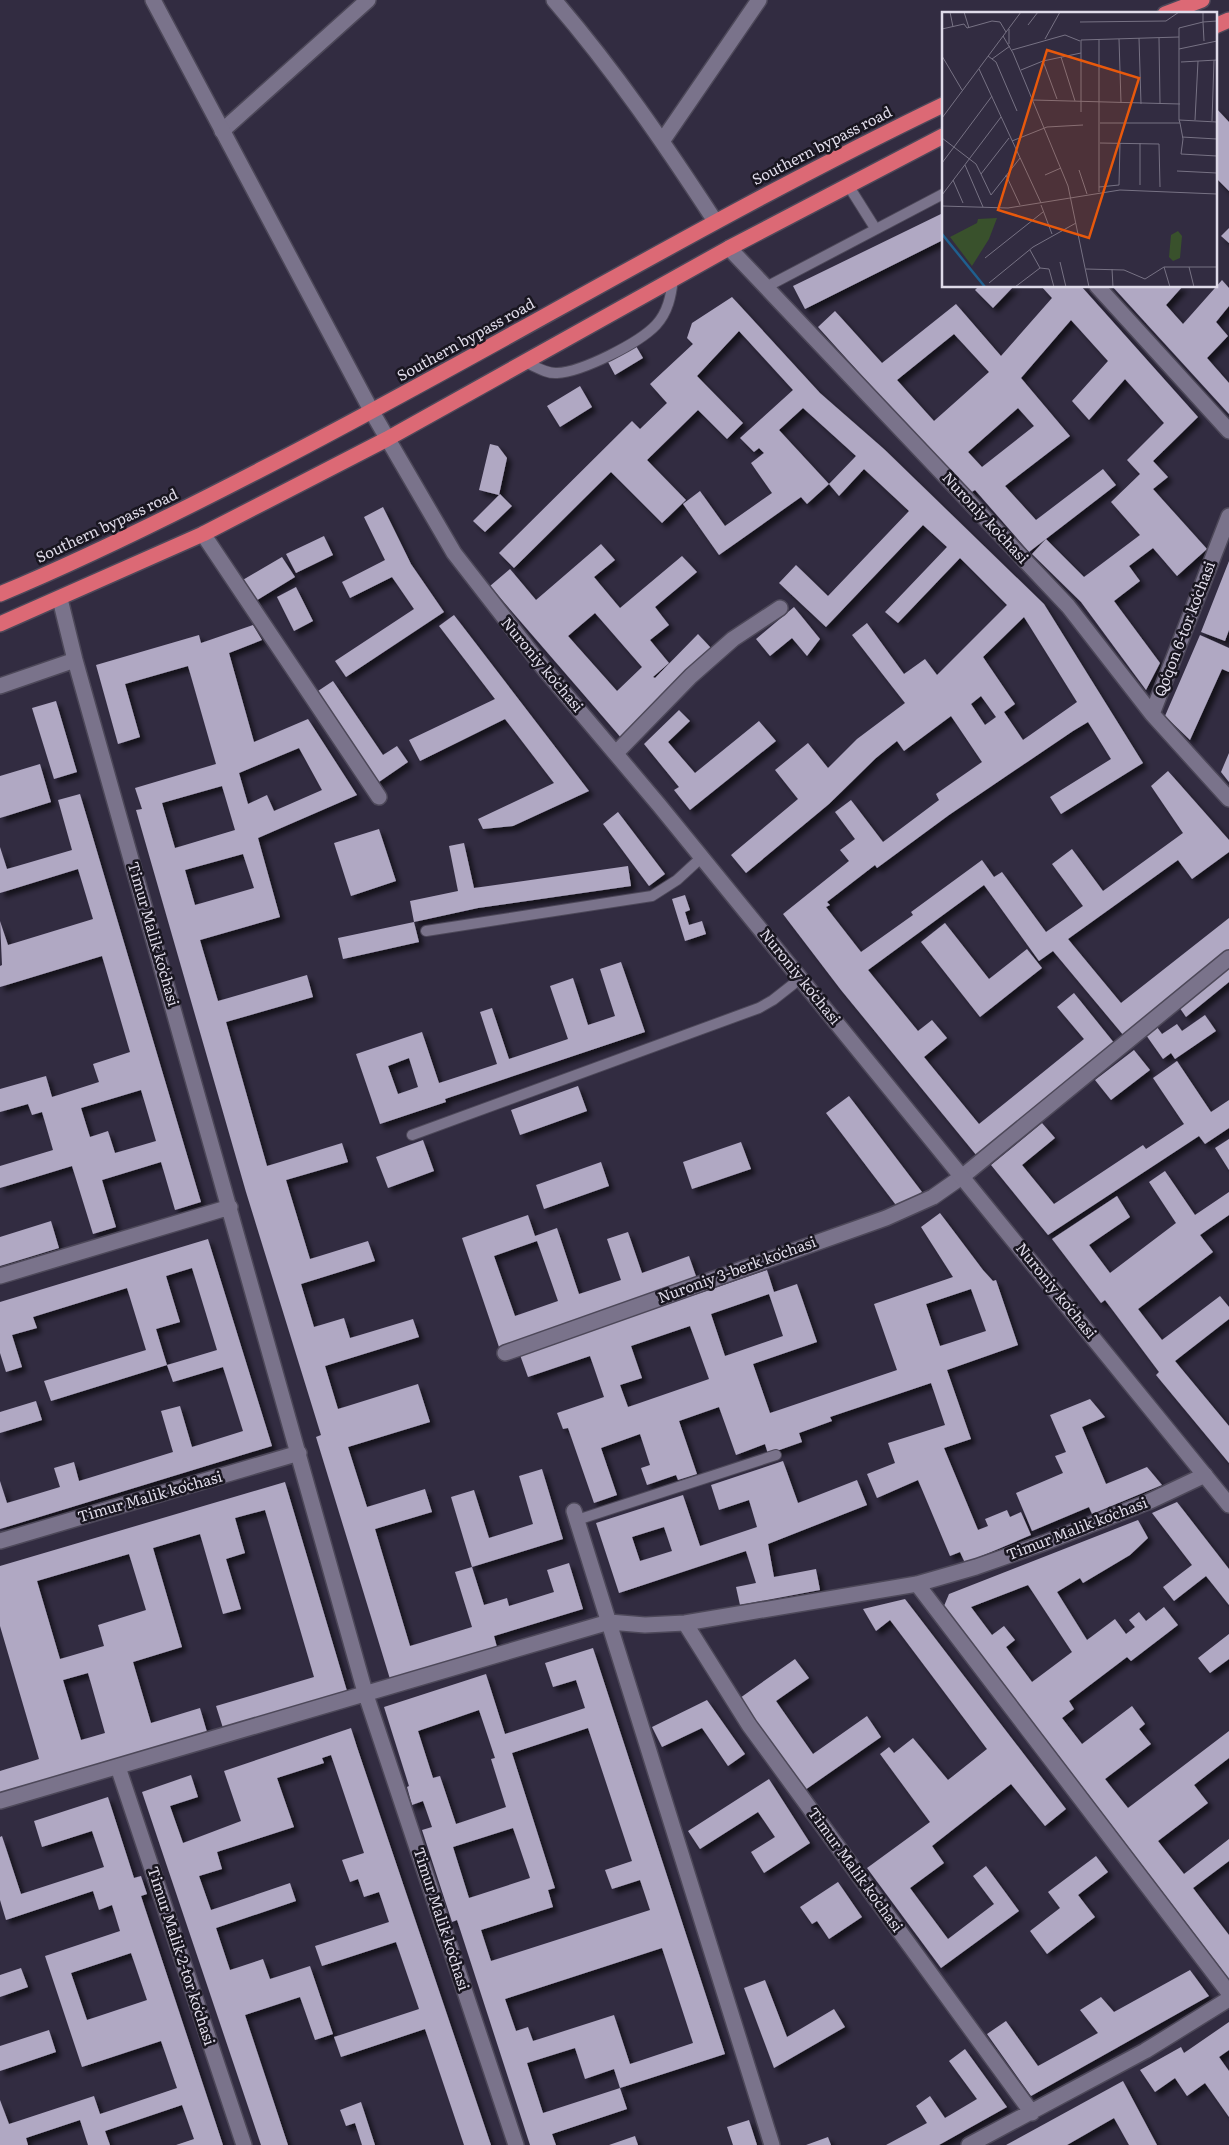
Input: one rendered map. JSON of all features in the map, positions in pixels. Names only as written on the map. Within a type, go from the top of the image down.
[{"type":"highway","points":[[1170,12],[1202,0]]},
{"type":"highway","points":[[1216,26],[1229,20]]},
{"type":"highway","name":"Southern bypass road","points":[[0,594],[48,574],[190,506],[372,412],[715,221],[864,143],[942,105]]},
{"type":"highway","points":[[0,624],[203,534],[387,439],[729,248],[942,137]]},
{"type":"street","name":"Nuroniy koʻchasi","points":[[153,0],[372,412],[454,553],[539,662],[702,857],[1229,1505]]},
{"type":"street","points":[[222,132],[368,0]]},
{"type":"street","points":[[554,0],[603,58],[663,140],[715,221]]},
{"type":"street","points":[[663,140],[759,0]]},
{"type":"street","name":"Nuroniy koʻchasi","points":[[729,248],[768,286],[1068,606],[1152,714],[1229,799]]},
{"type":"street","points":[[1099,288],[1229,431]]},
{"type":"street","name":"Qoʻqon 6-tor koʻchasi","points":[[1152,714],[1229,516]]},
{"type":"street","points":[[203,534],[379,796]]},
{"type":"street","name":"Timur Malik koʻchasi","points":[[60,599],[75,660],[365,1692],[516,2145]]},
{"type":"street","points":[[616,753],[705,664],[733,639],[780,608]]},
{"type":"street","points":[[0,686],[75,660]]},
{"type":"street","name":"Nuroniy 3-berk koʻchasi","points":[[505,1353],[886,1218],[933,1197],[963,1176],[1229,958]]},
{"type":"street","points":[[0,1276],[230,1208]]},
{"type":"street","name":"Timur Malik koʻchasi","points":[[0,1541],[299,1453]]},
{"type":"street","name":"Timur Malik koʻchasi","points":[[0,1801],[365,1692],[609,1622],[645,1625],[685,1623],[917,1584],[976,1567],[1044,1542],[1148,1502],[1205,1475]]},
{"type":"street","points":[[575,1516],[772,2145]]},
{"type":"street","points":[[917,1584],[1229,1993]]},
{"type":"street","name":"Timur Malik koʻchasi","points":[[685,1623],[749,1725],[1032,2113]]},
{"type":"street","name":"Timur Malik 2-tor koʻchasi","points":[[118,1767],[244,2145]]},
{"type":"street","points":[[969,2145],[1145,2051],[1229,1999]]},
{"type":"lane","points":[[848,185],[875,228]]},
{"type":"lane","points":[[768,286],[875,228],[942,194]]},
{"type":"lane","points":[[525,362],[556,374],[570,371],[589,366],[643,336],[656,324],[671,299],[673,279]]},
{"type":"lane","points":[[426,931],[652,896],[677,880],[702,857]]},
{"type":"lane","points":[[412,1135],[759,1008],[778,997],[801,978]]},
{"type":"lane","points":[[575,1516],[776,1455]]},
{"type":"building","points":[[1216,108],[1229,122],[1229,191],[1216,178]]},
{"type":"building","points":[[942,213],[942,240],[805,309],[793,286]]},
{"type":"building","points":[[1229,228],[1229,243],[1221,236]]},
{"type":"building","points":[[1222,280],[1229,288],[1229,306],[1216,322],[1228,336],[1207,358],[1229,383],[1229,414],[1114,288],[1181,288],[1166,305],[1183,324]]},
{"type":"building","points":[[977,288],[1012,288],[993,308],[975,290]]},
{"type":"building","points":[[1043,288],[1083,288],[1198,417],[1153,461],[1168,477],[1153,489],[1207,549],[1177,576],[1153,548],[1129,566],[1140,581],[1114,601],[1160,663],[1146,690],[1081,602],[1032,554],[1046,539],[1084,577],[1140,535],[1111,502],[1140,474],[1127,460],[1164,423],[1125,379],[1089,420],[1072,401],[1108,361],[1071,320],[1021,378],[1070,436],[1005,486],[1036,520],[1103,469],[1116,485],[1029,552],[975,490],[970,493],[930,451],[818,327],[835,311],[882,363],[956,304],[1001,356],[1052,298]],"holes":[[[954,334],[989,372],[934,421],[897,380]],[[1018,408],[1034,426],[982,467],[968,452]]]},
{"type":"building","points":[[732,297],[820,393],[884,449],[1044,604],[1143,763],[1061,814],[1050,797],[1111,759],[1088,722],[1073,731],[949,815],[877,868],[875,865],[827,902],[830,905],[826,907],[861,952],[913,915],[911,912],[982,860],[994,877],[1002,872],[1046,932],[1083,906],[1052,864],[1072,849],[1103,891],[1183,833],[1151,786],[1168,771],[1229,840],[1229,852],[1192,879],[1178,860],[1068,939],[1121,1003],[1229,918],[1229,951],[1124,1036],[1053,951],[1039,961],[984,885],[868,970],[918,1031],[932,1020],[947,1038],[924,1057],[979,1124],[1084,1039],[1057,1007],[1074,993],[1115,1044],[977,1156],[841,990],[783,914],[849,861],[840,850],[855,839],[835,812],[851,800],[883,842],[939,800],[936,794],[982,762],[951,716],[904,751],[897,741],[876,758],[829,804],[746,873],[731,855],[798,799],[775,770],[808,743],[828,768],[857,739],[905,703],[852,635],[867,623],[904,674],[925,659],[937,675],[1007,605],[960,558],[898,623],[885,612],[947,547],[923,525],[826,627],[779,583],[796,565],[828,596],[909,511],[864,469],[839,496],[829,484],[807,504],[801,497],[719,555],[683,504],[700,491],[725,526],[772,493],[751,463],[764,453],[759,448],[754,452],[740,438],[793,390],[739,331],[697,376],[743,423],[727,439],[698,410],[647,460],[686,500],[662,523],[611,472],[514,568],[499,553],[632,421],[640,429],[667,403],[650,384],[693,344],[687,338],[692,323]],"holes":[[[803,408],[856,456],[829,484],[779,430]],[[1024,617],[1077,702],[1023,740],[1004,712],[1015,704],[983,657]],[[981,696],[996,717],[985,725],[971,704]]]},
{"type":"building","points":[[636,346],[643,358],[615,375],[608,362]]},
{"type":"building","points":[[580,386],[592,407],[560,427],[547,406]]},
{"type":"building","points":[[490,444],[498,446],[507,458],[499,495],[479,490]]},
{"type":"building","points":[[500,494],[512,506],[485,532],[473,521]]},
{"type":"building","points":[[383,507],[411,564],[444,612],[346,677],[335,661],[414,609],[392,577],[350,598],[342,582],[385,560],[364,517]]},
{"type":"building","points":[[324,536],[333,555],[296,573],[286,554]]},
{"type":"building","points":[[601,544],[615,560],[594,577],[620,608],[682,556],[697,572],[655,607],[669,625],[650,640],[669,663],[653,677],[655,678],[698,634],[711,648],[623,740],[490,586],[510,569],[536,600]],"holes":[[[595,613],[642,667],[617,691],[568,636]]]},
{"type":"building","points":[[282,557],[295,577],[254,602],[241,581]]},
{"type":"building","points":[[1229,561],[1229,630],[1225,641],[1201,632]]},
{"type":"building","points":[[296,587],[313,621],[294,631],[277,597]]},
{"type":"building","points":[[794,607],[820,639],[807,656],[792,638],[770,656],[756,639]]},
{"type":"building","points":[[454,615],[589,791],[513,826],[483,829],[478,819],[554,783],[505,719],[420,761],[409,740],[495,699],[439,626]]},
{"type":"building","points":[[253,625],[262,640],[229,653],[254,742],[308,719],[357,795],[258,838],[280,917],[200,940],[218,1001],[307,975],[313,997],[226,1022],[267,1166],[342,1143],[348,1162],[286,1180],[310,1259],[368,1241],[375,1261],[301,1284],[314,1327],[344,1318],[350,1338],[413,1319],[419,1337],[325,1366],[338,1409],[418,1384],[430,1422],[348,1447],[367,1507],[425,1489],[432,1512],[375,1529],[410,1646],[472,1627],[455,1572],[472,1567],[484,1605],[507,1598],[509,1606],[554,1592],[547,1570],[569,1563],[583,1609],[494,1636],[497,1647],[390,1679],[316,1437],[321,1435],[246,1192],[136,810],[142,809],[135,788],[216,764],[188,666],[125,684],[140,737],[118,744],[96,665],[199,635],[201,643]],"holes":[[[299,748],[322,790],[274,811],[267,795],[248,804],[239,773]],[[222,786],[235,830],[175,848],[162,803]],[[243,854],[254,888],[195,905],[185,870]]]},
{"type":"building","points":[[1200,635],[1229,648],[1229,672],[1222,669],[1190,740],[1165,716]]},
{"type":"building","points":[[333,681],[383,755],[397,746],[408,762],[376,784],[315,693]]},
{"type":"building","points":[[56,701],[77,772],[54,779],[32,708]]},
{"type":"building","points":[[679,710],[690,721],[668,742],[695,773],[759,721],[776,741],[690,810],[674,790],[679,787],[644,744]]},
{"type":"building","points":[[1229,753],[1229,782],[1221,772]]},
{"type":"building","points":[[40,764],[51,802],[0,818],[0,776]]},
{"type":"building","points":[[80,794],[201,1202],[175,1210],[161,1162],[102,1180],[116,1227],[93,1234],[72,1166],[0,1188],[0,1166],[53,1150],[42,1112],[32,1115],[28,1104],[0,1112],[0,1089],[46,1076],[52,1097],[99,1082],[93,1064],[130,1052],[102,956],[0,987],[0,966],[2,965],[0,921],[8,945],[93,919],[78,869],[0,893],[0,847],[7,869],[72,850],[58,800]],"holes":[[[141,1090],[156,1141],[115,1153],[108,1131],[90,1137],[81,1108]]]},
{"type":"building","points":[[618,812],[665,874],[649,886],[603,824]]},
{"type":"building","points":[[379,829],[396,881],[351,896],[334,843]]},
{"type":"building","points":[[464,843],[474,888],[628,866],[631,886],[478,908],[414,922],[410,901],[458,891],[449,846]]},
{"type":"building","points":[[685,895],[690,910],[685,912],[689,925],[702,921],[706,934],[685,941],[672,899]]},
{"type":"building","points":[[414,922],[419,942],[343,959],[338,938]]},
{"type":"building","points":[[945,923],[989,979],[1027,949],[1042,968],[980,1017],[921,942]]},
{"type":"building","points":[[621,962],[645,1032],[445,1099],[446,1102],[380,1124],[356,1054],[422,1032],[439,1083],[497,1064],[480,1012],[492,1008],[509,1059],[568,1039],[550,986],[573,978],[588,1025],[615,1016],[600,969]],"holes":[[[409,1058],[418,1087],[398,1094],[388,1066]]]},
{"type":"building","points":[[1229,963],[1229,982],[1186,1017],[1177,1004]]},
{"type":"building","points":[[1205,1015],[1216,1031],[1175,1059],[1171,1053],[1163,1059],[1146,1035],[1157,1027],[1162,1034],[1177,1024],[1182,1031]]},
{"type":"building","points":[[1134,1050],[1150,1070],[1111,1100],[1095,1080]]},
{"type":"building","points":[[1177,1061],[1211,1112],[1229,1100],[1229,1128],[1205,1144],[1199,1136],[1048,1235],[991,1165],[1042,1123],[1055,1138],[1022,1165],[1054,1204],[1143,1145],[1146,1149],[1184,1124],[1153,1078]]},
{"type":"building","points":[[578,1086],[587,1111],[520,1135],[511,1110]]},
{"type":"building","points":[[849,1096],[922,1192],[899,1209],[826,1113]]},
{"type":"building","points":[[1229,1139],[1229,1170],[1215,1148]]},
{"type":"building","points":[[423,1140],[434,1171],[388,1188],[376,1157]]},
{"type":"building","points":[[741,1142],[751,1169],[692,1189],[683,1162]]},
{"type":"building","points":[[601,1162],[609,1186],[544,1209],[536,1185]]},
{"type":"building","points":[[1165,1171],[1195,1215],[1229,1192],[1229,1215],[1200,1235],[1213,1252],[1138,1309],[1162,1340],[1220,1296],[1229,1307],[1229,1319],[1175,1361],[1229,1426],[1229,1463],[1156,1375],[1159,1372],[1105,1300],[1101,1303],[1052,1239],[1117,1196],[1130,1217],[1089,1245],[1110,1273],[1176,1223],[1149,1182]]},
{"type":"building","points":[[940,1213],[983,1270],[993,1281],[996,1280],[1018,1345],[947,1370],[971,1439],[944,1448],[978,1530],[988,1526],[985,1519],[1007,1510],[1010,1517],[1021,1512],[1031,1535],[965,1563],[960,1552],[950,1556],[918,1480],[877,1498],[867,1474],[895,1463],[888,1443],[945,1425],[931,1383],[830,1417],[832,1421],[799,1433],[802,1442],[768,1454],[765,1444],[736,1455],[719,1407],[679,1421],[697,1474],[678,1480],[676,1475],[647,1485],[641,1468],[650,1465],[640,1434],[601,1448],[617,1495],[594,1503],[568,1428],[563,1429],[557,1413],[604,1397],[590,1356],[528,1377],[520,1355],[767,1270],[774,1292],[797,1284],[817,1342],[753,1364],[770,1413],[897,1370],[874,1304],[953,1277],[921,1227]],"holes":[[[971,1289],[986,1331],[940,1346],[926,1304]],[[769,1294],[783,1336],[725,1356],[711,1314]],[[690,1326],[709,1379],[628,1407],[620,1385],[642,1378],[631,1346]]]},
{"type":"building","points":[[528,1215],[535,1236],[557,1228],[579,1294],[621,1280],[607,1239],[628,1232],[642,1273],[689,1256],[697,1279],[499,1347],[462,1238]],"holes":[[[537,1241],[558,1301],[515,1316],[494,1256]]]},
{"type":"building","points":[[51,1221],[59,1248],[0,1266],[0,1237]]},
{"type":"building","points":[[208,1239],[272,1446],[0,1529],[0,1481],[7,1503],[60,1487],[54,1468],[74,1462],[79,1481],[173,1452],[161,1411],[180,1406],[192,1447],[243,1431],[223,1367],[173,1382],[167,1365],[51,1401],[44,1381],[146,1350],[127,1288],[33,1317],[37,1328],[12,1335],[22,1367],[6,1372],[0,1353],[0,1302]],"holes":[[[192,1268],[217,1350],[167,1365],[156,1329],[180,1322],[166,1276]]]},
{"type":"building","points":[[1090,1399],[1105,1417],[1082,1427],[1106,1484],[1147,1467],[1162,1485],[1092,1514],[1089,1507],[1032,1531],[1016,1493],[1063,1473],[1055,1456],[1066,1452],[1050,1415]]},
{"type":"building","points":[[36,1401],[42,1420],[0,1433],[0,1412]]},
{"type":"building","points":[[783,1461],[798,1503],[857,1480],[867,1505],[768,1544],[774,1577],[816,1569],[820,1590],[740,1605],[736,1587],[756,1583],[746,1551],[619,1593],[596,1523],[683,1495],[700,1546],[757,1527],[749,1500],[719,1510],[711,1485]],"holes":[[[664,1527],[672,1551],[640,1561],[632,1537]]]},
{"type":"building","points":[[542,1469],[563,1539],[472,1567],[451,1497],[474,1490],[489,1538],[533,1524],[519,1476]]},
{"type":"building","points":[[285,1482],[347,1691],[223,1728],[216,1706],[314,1677],[265,1510],[235,1518],[245,1553],[226,1559],[241,1609],[223,1614],[200,1534],[153,1548],[182,1647],[133,1662],[151,1723],[200,1708],[207,1732],[0,1793],[0,1771],[39,1759],[0,1626],[0,1566]],"holes":[[[129,1554],[146,1610],[98,1625],[104,1646],[60,1659],[37,1581]],[[88,1673],[105,1733],[81,1740],[63,1680]]]},
{"type":"building","points":[[1177,1502],[1229,1569],[1229,1605],[1206,1576],[1174,1601],[1163,1587],[1192,1565],[1152,1513]]},
{"type":"building","points":[[1138,1520],[1148,1538],[1130,1555],[1083,1583],[1080,1578],[1057,1592],[1087,1640],[1115,1619],[1126,1634],[1135,1627],[1129,1620],[1139,1612],[1146,1621],[1164,1607],[1178,1625],[1131,1661],[1127,1657],[1069,1701],[1074,1709],[1062,1718],[1082,1744],[1132,1706],[1145,1724],[1139,1729],[1151,1744],[1105,1779],[1128,1808],[1229,1731],[1229,1758],[1194,1785],[1208,1803],[1158,1841],[1184,1874],[1229,1839],[1229,1861],[1193,1888],[1229,1935],[1229,1979],[944,1606],[949,1594]],"holes":[[[1028,1585],[1072,1652],[1032,1682],[1006,1647],[1015,1640],[1004,1626],[992,1635],[971,1607]]]},
{"type":"building","points":[[905,1599],[1066,1809],[1045,1826],[1011,1784],[932,1846],[944,1863],[910,1888],[948,1939],[994,1904],[973,1876],[986,1866],[1019,1911],[941,1968],[867,1868],[930,1822],[880,1754],[889,1747],[894,1753],[913,1738],[948,1780],[987,1749],[890,1620],[876,1631],[863,1609]]},
{"type":"building","points":[[1229,1634],[1229,1659],[1210,1673],[1198,1658]]},
{"type":"building","points":[[593,1648],[725,2054],[620,2088],[627,2109],[552,2134],[556,2145],[530,2145],[457,1920],[452,1922],[422,1830],[432,1827],[423,1801],[412,1805],[407,1787],[409,1786],[384,1707],[486,1674],[505,1734],[585,1708],[576,1680],[553,1687],[545,1663]],"holes":[[[479,1710],[495,1758],[491,1759],[506,1807],[456,1824],[440,1776],[433,1778],[418,1731]],[[588,1728],[632,1861],[605,1870],[612,1889],[640,1880],[650,1910],[491,1961],[481,1930],[553,1907],[548,1890],[555,1888],[512,1753]],[[513,1828],[530,1878],[469,1898],[453,1847]],[[662,1948],[693,2043],[630,2064],[614,2015],[533,2041],[528,2027],[516,2031],[505,1999]],[[575,2048],[585,2079],[614,2069],[620,2088],[543,2113],[527,2063]]]},
{"type":"building","points":[[795,1659],[809,1678],[776,1701],[813,1754],[867,1716],[881,1737],[805,1790],[740,1698]]},
{"type":"building","points":[[707,1700],[745,1754],[728,1766],[702,1728],[662,1747],[652,1727]]},
{"type":"building","points":[[351,1728],[491,2145],[464,2145],[425,2029],[341,2057],[334,2037],[419,2009],[396,1942],[322,1966],[315,1946],[389,1922],[379,1892],[364,1897],[358,1879],[350,1882],[342,1860],[364,1853],[331,1755],[322,1758],[324,1763],[277,1778],[294,1827],[217,1852],[222,1869],[199,1876],[211,1910],[290,1883],[296,1901],[216,1928],[230,1970],[263,1959],[270,1979],[310,1966],[333,2034],[315,2040],[300,1997],[245,2015],[288,2145],[261,2145],[142,1792],[191,1775],[198,1797],[170,1806],[183,1843],[241,1821],[224,1771]]},
{"type":"building","points":[[769,1779],[810,1843],[764,1873],[751,1852],[775,1837],[758,1812],[700,1849],[688,1831]]},
{"type":"building","points":[[108,1797],[134,1878],[141,1876],[147,1894],[141,1896],[223,2145],[176,2145],[194,2139],[182,2105],[105,2131],[110,2145],[88,2145],[80,2120],[26,2138],[28,2145],[0,2145],[0,2100],[9,2124],[94,2096],[100,2114],[177,2088],[161,2041],[82,2067],[45,1956],[120,1931],[112,1905],[99,1910],[93,1891],[6,1920],[0,1900],[0,1837],[2,1836],[21,1894],[104,1867],[92,1831],[42,1847],[34,1821]],"holes":[[[131,1953],[147,2000],[87,2020],[71,1973]]]},
{"type":"building","points":[[1096,1856],[1108,1872],[1078,1895],[1095,1917],[1047,1954],[1030,1931],[1060,1908],[1048,1892]]},
{"type":"building","points":[[838,1882],[862,1917],[829,1939],[817,1921],[812,1924],[800,1907]]},
{"type":"building","points":[[21,1968],[28,1987],[0,1997],[0,1975]]},
{"type":"building","points":[[1190,1970],[1209,1996],[1031,2096],[987,2034],[1006,2021],[1038,2066],[1098,2033],[1080,2010],[1101,1997],[1114,2012]]},
{"type":"building","points":[[765,1980],[787,2037],[834,2009],[845,2027],[774,2068],[744,1988]]},
{"type":"building","points":[[1229,2022],[1229,2050],[1219,2057],[1229,2071],[1229,2117],[1205,2083],[1187,2096],[1175,2078],[1155,2092],[1140,2070],[1181,2047],[1184,2053]]},
{"type":"building","points":[[49,2030],[56,2052],[0,2071],[0,2046]]},
{"type":"building","points":[[965,2049],[1007,2107],[939,2145],[886,2145],[927,2123],[916,2106],[930,2096],[945,2118],[977,2099],[949,2061]]},
{"type":"building","points":[[1123,2081],[1157,2145],[1129,2145],[1114,2118],[1067,2145],[1006,2145]]},
{"type":"building","points":[[361,2102],[375,2145],[362,2145],[355,2123],[346,2126],[340,2110]]},
{"type":"building","points":[[749,2120],[757,2145],[733,2145],[727,2127]]},
{"type":"building","points":[[635,2136],[638,2145],[609,2145]]},
{"type":"building","points":[[828,2137],[831,2145],[806,2145]]}]
